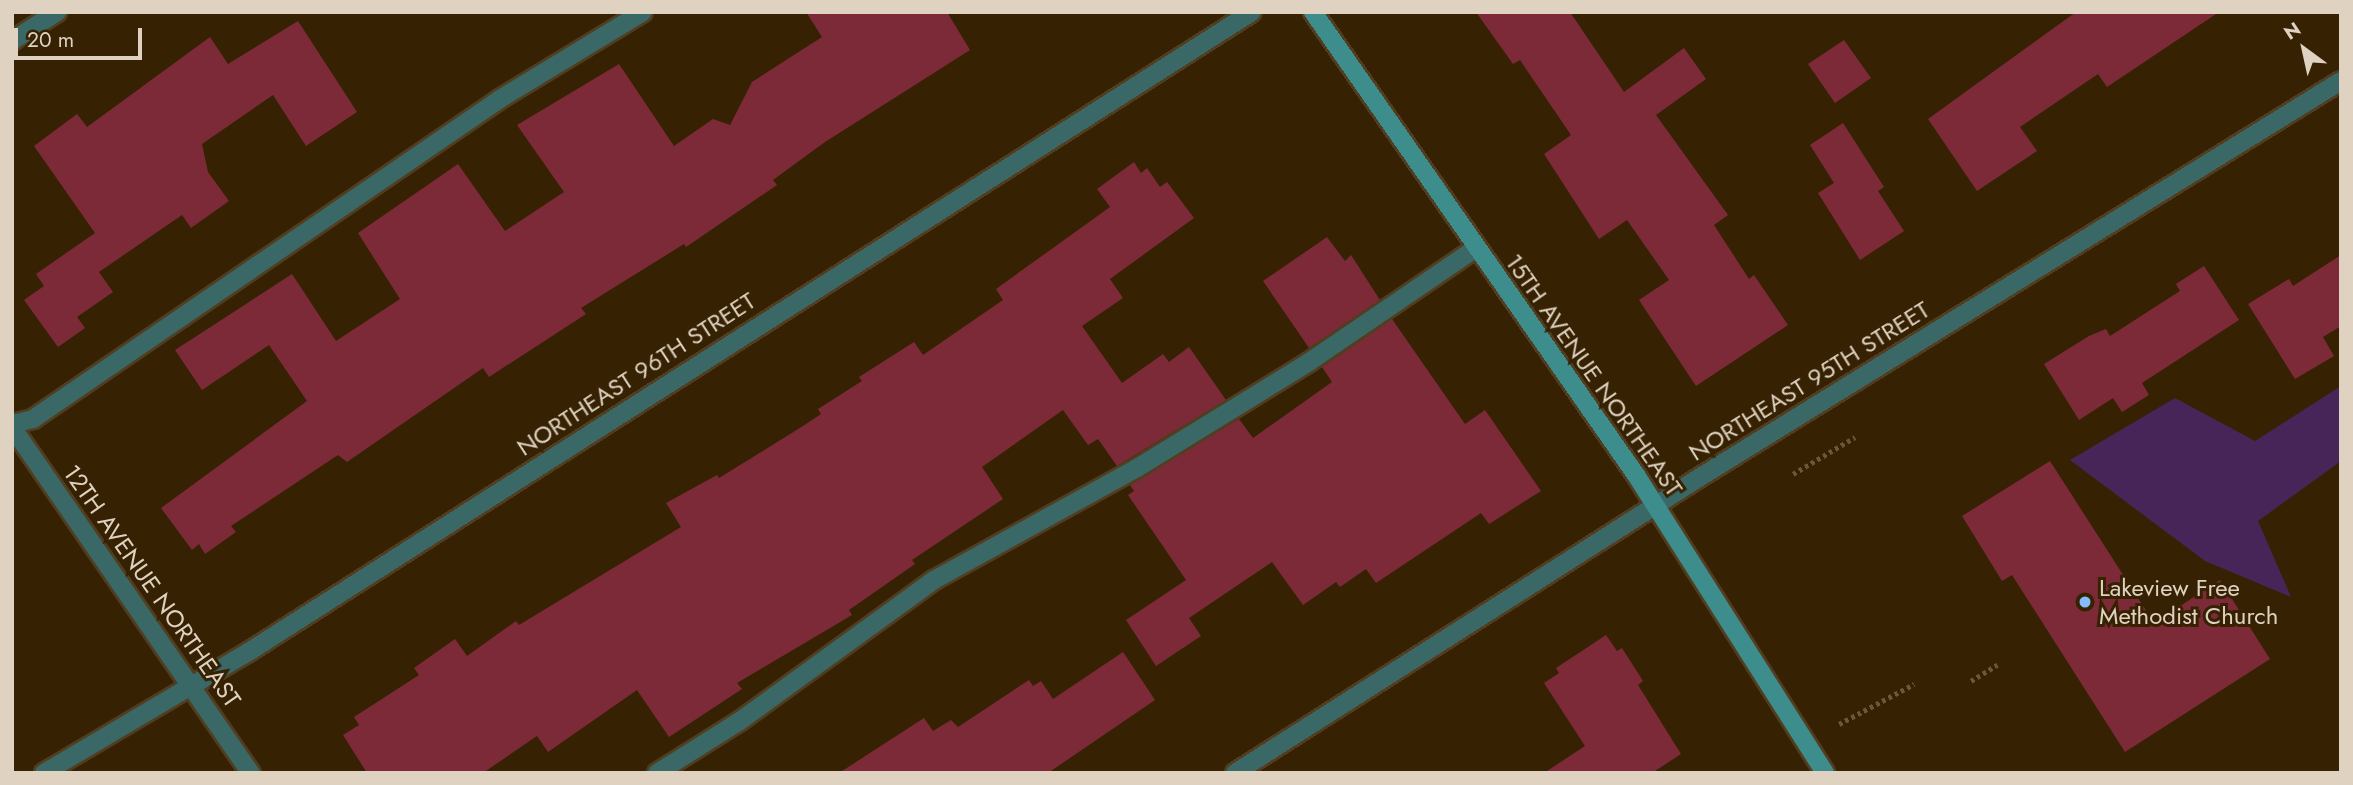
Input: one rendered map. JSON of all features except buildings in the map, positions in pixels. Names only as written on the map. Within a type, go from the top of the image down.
[{"type":"street","points":[[12,41],[57,12]]},
{"type":"street","points":[[12,425],[33,419],[500,99],[643,12]]},
{"type":"street","name":"NORTHEAST 96TH STREET","points":[[44,773],[189,684],[250,651],[1252,12]]},
{"type":"street","name":"15TH AVENUE NORTHEAST","points":[[1313,12],[1655,505],[1825,773]]},
{"type":"street","name":"NORTHEAST 95TH STREET","points":[[1235,773],[1655,505],[2341,81]]},
{"type":"street","points":[[657,773],[740,721],[934,580],[1137,468],[1309,362],[1476,248]]},
{"type":"street","name":"12TH AVENUE NORTHEAST","points":[[12,425],[251,773]]},
{"type":"path","points":[[1793,474],[1855,437]]},
{"type":"path","points":[[1971,681],[1997,665]]},
{"type":"path","points":[[1839,724],[1914,684]]},
{"type":"shaded area","points":[[2341,386],[2341,461],[2258,521],[2291,597],[2205,561],[2070,460],[2175,398],[2255,441]]},
{"type":"place","name":"Lakeview Free Methodist Church","points":[[2085,602]]}]
